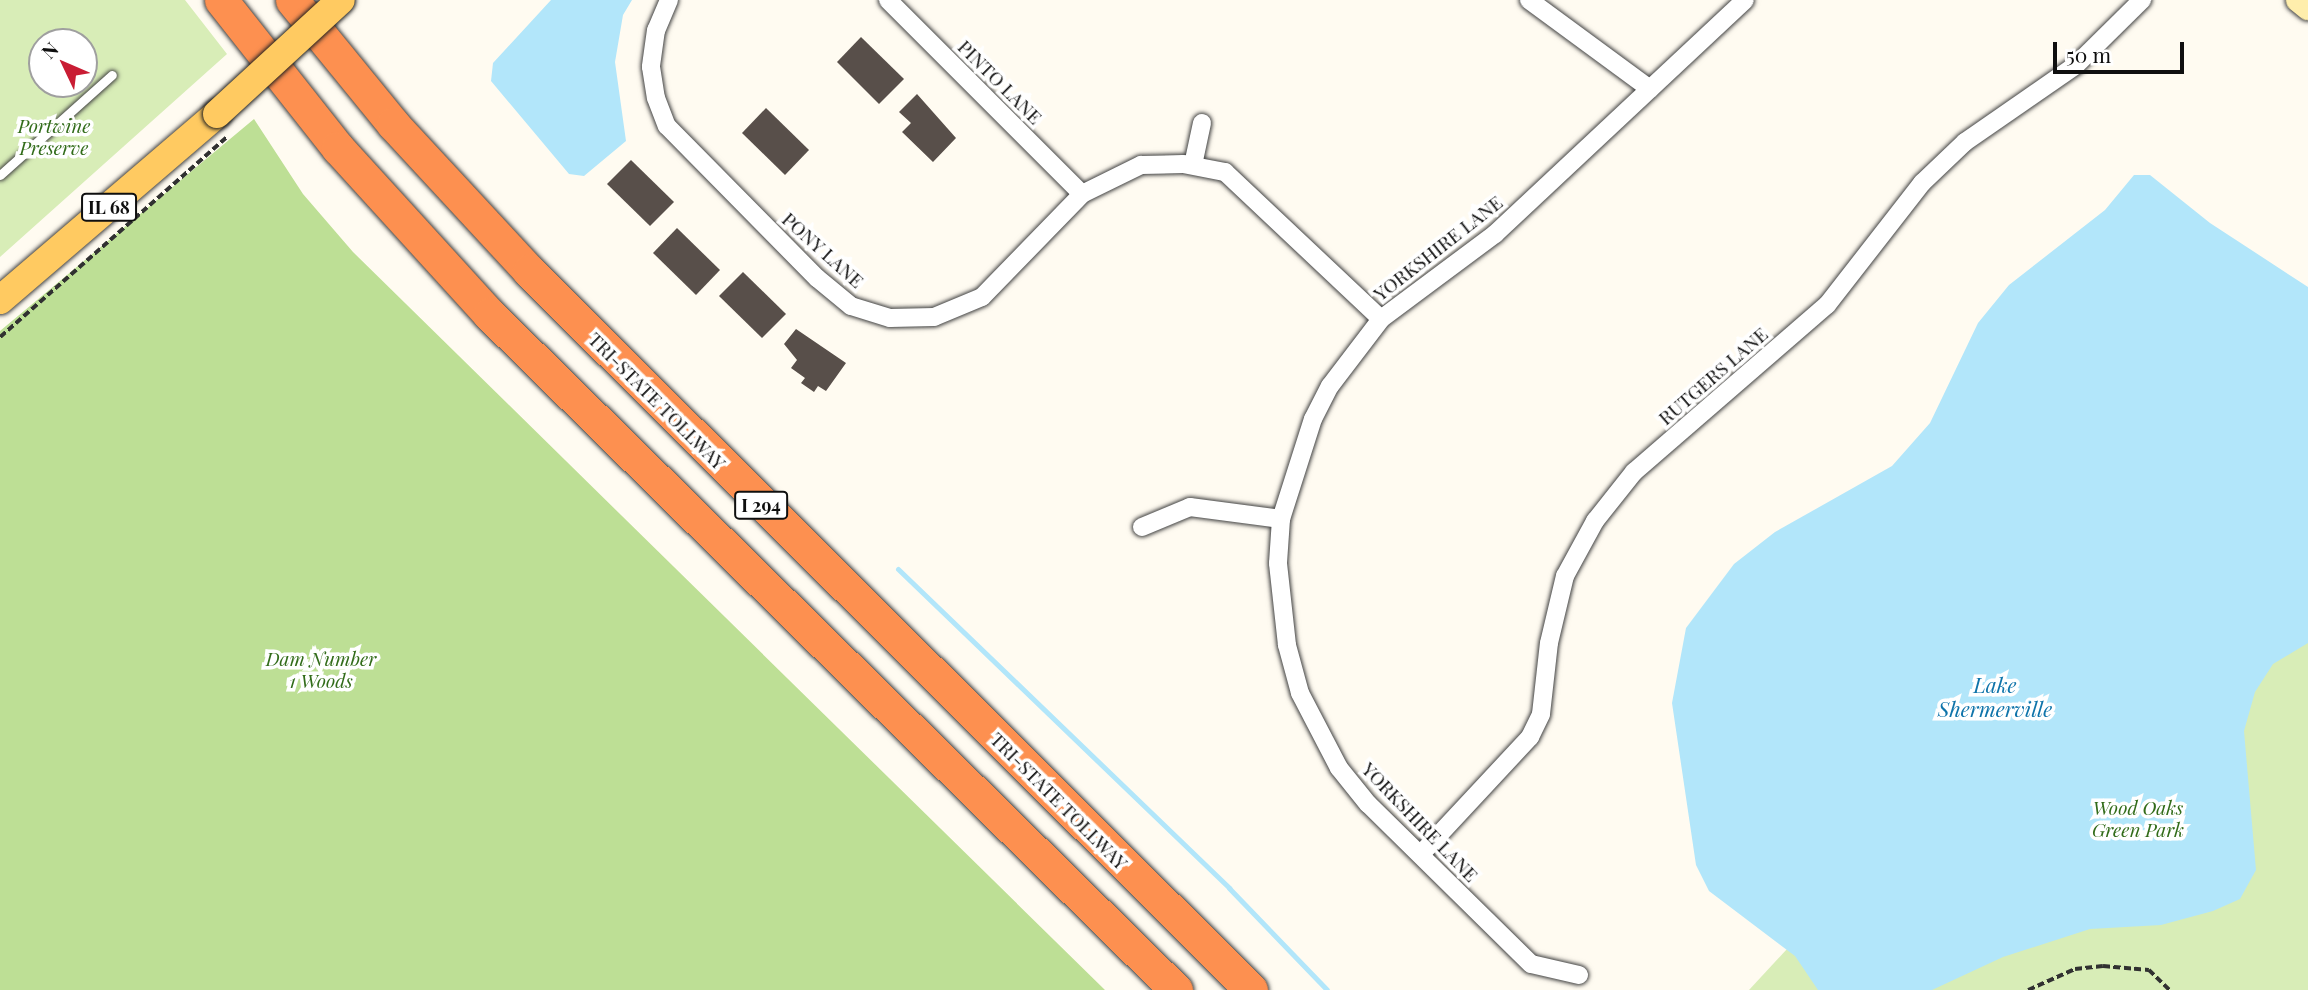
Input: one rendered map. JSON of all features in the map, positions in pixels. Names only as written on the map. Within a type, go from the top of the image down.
[{"type":"highway","name":"I 294","points":[[222,0],[338,148],[489,314],[1176,990]]},
{"type":"highway","name":"TRI-STATE TOLLWAY","points":[[292,0],[393,124],[528,271],[1251,990]]},
{"type":"main road","name":"IL 68","points":[[0,300],[225,123],[341,0]]},
{"type":"main road","points":[[2298,0],[2308,8]]},
{"type":"street","name":"PONY LANE","points":[[669,0],[656,30],[651,67],[656,98],[667,126],[817,278],[850,306],[890,318],[934,317],[982,297],[1082,194],[1142,164],[1193,165],[1225,172],[1381,319]]},
{"type":"street","name":"PINTO LANE","points":[[888,0],[1082,194]]},
{"type":"street","points":[[1529,0],[1650,89]]},
{"type":"street","name":"YORKSHIRE LANE","points":[[1579,975],[1531,964],[1368,803],[1339,768],[1300,693],[1280,603],[1281,519],[1313,419],[1330,386],[1381,319],[1495,234],[1745,0]]},
{"type":"street","name":"RUTGERS LANE","points":[[1421,854],[1530,737],[1544,702],[1549,643],[1565,576],[1595,521],[1634,472],[1827,305],[1922,183],[1965,142],[2076,65],[2142,0]]},
{"type":"street","points":[[1193,165],[1202,123]]},
{"type":"street","points":[[1142,527],[1190,507],[1281,519]]},
{"type":"lane","points":[[0,175],[112,75]]},
{"type":"path","points":[[0,337],[225,123]]},
{"type":"path","points":[[2028,990],[2075,969],[2103,965],[2149,970],[2170,990]]},
{"type":"green space","name":"Portwine Preserve","points":[[0,0],[185,0],[227,54],[0,257]]},
{"type":"green space","name":"Dam Number 1 Woods","points":[[254,119],[303,194],[353,252],[1105,990],[0,990],[0,331]]},
{"type":"green space","name":"Wood Oaks Green Park","points":[[2308,387],[2308,990],[1749,990]]},
{"type":"water","points":[[551,0],[632,0],[623,15],[615,62],[626,141],[584,176],[569,174],[491,81],[493,63]]},
{"type":"water","name":"Lake Shermerville","points":[[2134,175],[2150,175],[2210,223],[2308,287],[2308,643],[2273,664],[2255,692],[2244,731],[2256,870],[2240,899],[2213,911],[2161,925],[2090,929],[2003,957],[1932,990],[1818,990],[1795,956],[1709,891],[1696,865],[1672,703],[1686,628],[1734,564],[1775,532],[1892,466],[1930,423],[1978,323],[2009,285],[2105,210]]},
{"type":"building","points":[[861,37],[904,79],[879,104],[837,62]]},
{"type":"building","points":[[917,94],[956,138],[933,162],[902,132],[911,123],[899,112]]},
{"type":"building","points":[[766,108],[809,150],[785,175],[742,133]]},
{"type":"building","points":[[631,160],[674,202],[650,226],[607,184]]},
{"type":"building","points":[[677,228],[720,270],[696,295],[653,253]]},
{"type":"building","points":[[743,272],[786,314],[762,338],[719,296]]},
{"type":"building","points":[[796,329],[846,363],[826,391],[818,386],[814,392],[801,383],[805,378],[791,368],[797,360],[784,344]]},
{"type":"waterway","points":[[898,569],[1229,888],[1327,990]]}]
